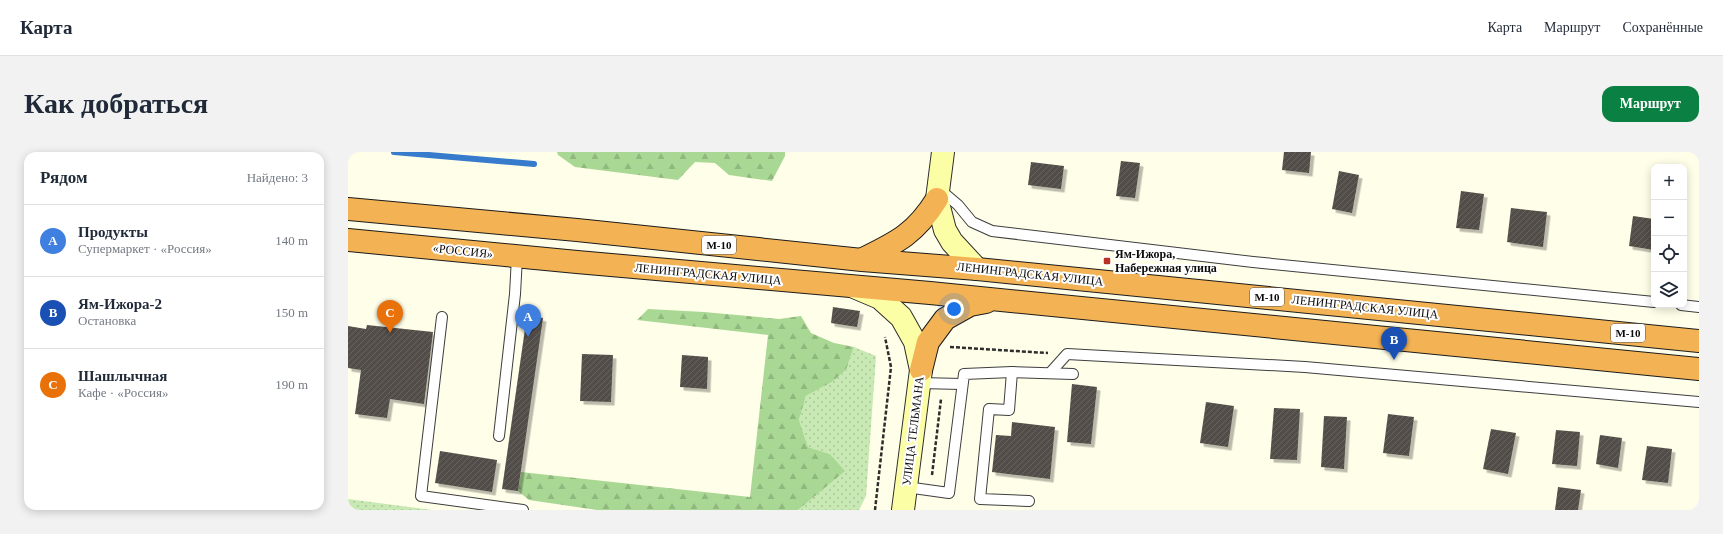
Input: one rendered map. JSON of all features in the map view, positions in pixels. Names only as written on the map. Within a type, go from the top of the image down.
[{"type":"highway","points":[[862,260],[903,238],[916,228],[926,216],[938,193]]},
{"type":"highway","name":"ЛЕНИНГРАДСКАЯ УЛИЦА","points":[[348,209],[1699,340]]},
{"type":"highway","name":"«РОССИЯ»","points":[[348,240],[577,262]]},
{"type":"highway","name":"ЛЕНИНГРАДСКАЯ УЛИЦА","points":[[577,262],[998,300],[1699,369]]},
{"type":"highway","points":[[920,376],[928,342],[945,319],[970,305],[998,300]]},
{"type":"main road","points":[[943,152],[938,193],[946,230],[956,247],[977,269]]},
{"type":"main road","name":"УЛИЦА ТЕЛЬМАНА","points":[[854,287],[880,298],[901,317],[915,342],[920,376],[902,510]]},
{"type":"lane","points":[[938,193],[958,205],[972,222],[992,231],[1253,262],[1651,302]]},
{"type":"lane","points":[[499,436],[515,294],[517,256]]},
{"type":"lane","points":[[1687,306],[1699,307]]},
{"type":"lane","points":[[442,317],[421,496],[523,510]]},
{"type":"lane","points":[[1050,373],[1067,354],[1306,368],[1699,402]]},
{"type":"lane","points":[[1012,372],[1010,410],[989,409],[980,498],[1029,501]]},
{"type":"lane","points":[[906,487],[949,493],[964,374],[1012,372],[1073,374]]},
{"type":"lane","points":[[920,376],[962,384]]},
{"type":"path","points":[[875,510],[891,367],[885,337]]},
{"type":"green space","points":[[557,152],[785,152],[785,156],[772,181],[729,175],[715,163],[695,162],[678,180],[575,167],[558,155]]},
{"type":"green space","points":[[648,309],[704,312],[779,319],[801,316],[811,333],[834,343],[854,347],[846,370],[832,382],[806,396],[799,420],[808,447],[830,454],[845,471],[798,510],[597,510],[529,500],[518,491],[521,472],[750,497],[768,335],[637,320]]},
{"type":"green space","points":[[854,347],[876,356],[866,496],[859,510],[798,510],[844,471],[830,454],[808,447],[799,420],[806,396],[832,382],[846,370]]},
{"type":"green space","points":[[348,499],[432,510],[348,510]]},
{"type":"building","points":[[1284,152],[1311,152],[1309,173],[1282,170]]},
{"type":"building","points":[[1121,161],[1140,163],[1135,198],[1116,196]]},
{"type":"building","points":[[1031,162],[1064,166],[1061,189],[1028,185]]},
{"type":"building","points":[[1339,171],[1359,175],[1352,213],[1332,209]]},
{"type":"building","points":[[1461,191],[1484,194],[1479,230],[1456,228]]},
{"type":"building","points":[[1511,208],[1547,212],[1543,247],[1507,242]]},
{"type":"building","points":[[1633,216],[1651,219],[1651,250],[1629,246]]},
{"type":"building","points":[[833,307],[860,311],[857,327],[831,323]]},
{"type":"building","points":[[527,315],[543,318],[518,491],[502,489]]},
{"type":"building","points":[[367,325],[433,332],[424,404],[390,399],[387,418],[355,414],[361,370],[348,368],[348,326],[366,329]]},
{"type":"building","points":[[582,354],[613,355],[611,402],[580,401]]},
{"type":"building","points":[[682,355],[708,357],[707,389],[680,387]]},
{"type":"building","points":[[1072,384],[1097,387],[1091,444],[1067,442]]},
{"type":"building","points":[[1206,402],[1234,406],[1228,447],[1200,443]]},
{"type":"building","points":[[1274,408],[1300,409],[1297,460],[1270,459]]},
{"type":"building","points":[[1388,414],[1414,417],[1409,456],[1383,453]]},
{"type":"building","points":[[1324,416],[1347,417],[1344,469],[1321,467]]},
{"type":"building","points":[[1012,422],[1055,427],[1050,479],[992,472],[996,435],[1011,436]]},
{"type":"building","points":[[1491,429],[1516,433],[1508,474],[1483,469]]},
{"type":"building","points":[[1556,430],[1580,432],[1577,466],[1552,464]]},
{"type":"building","points":[[1600,435],[1622,438],[1618,468],[1596,464]]},
{"type":"building","points":[[1647,446],[1672,449],[1668,483],[1642,480]]},
{"type":"building","points":[[440,451],[497,460],[492,492],[435,483]]},
{"type":"building","points":[[1558,487],[1581,490],[1578,510],[1555,510]]},
{"type":"waterway","points":[[394,152],[534,164]]},
{"type":"place","name":"Ям-Ижора, Набережная улица","points":[[1107,261]]},
{"type":"place","name":"Шашлычная","points":[[390,333]]},
{"type":"place","name":"Продукты","points":[[528,337]]},
{"type":"place","name":"Ям-Ижора-2","points":[[1394,360]]}]
